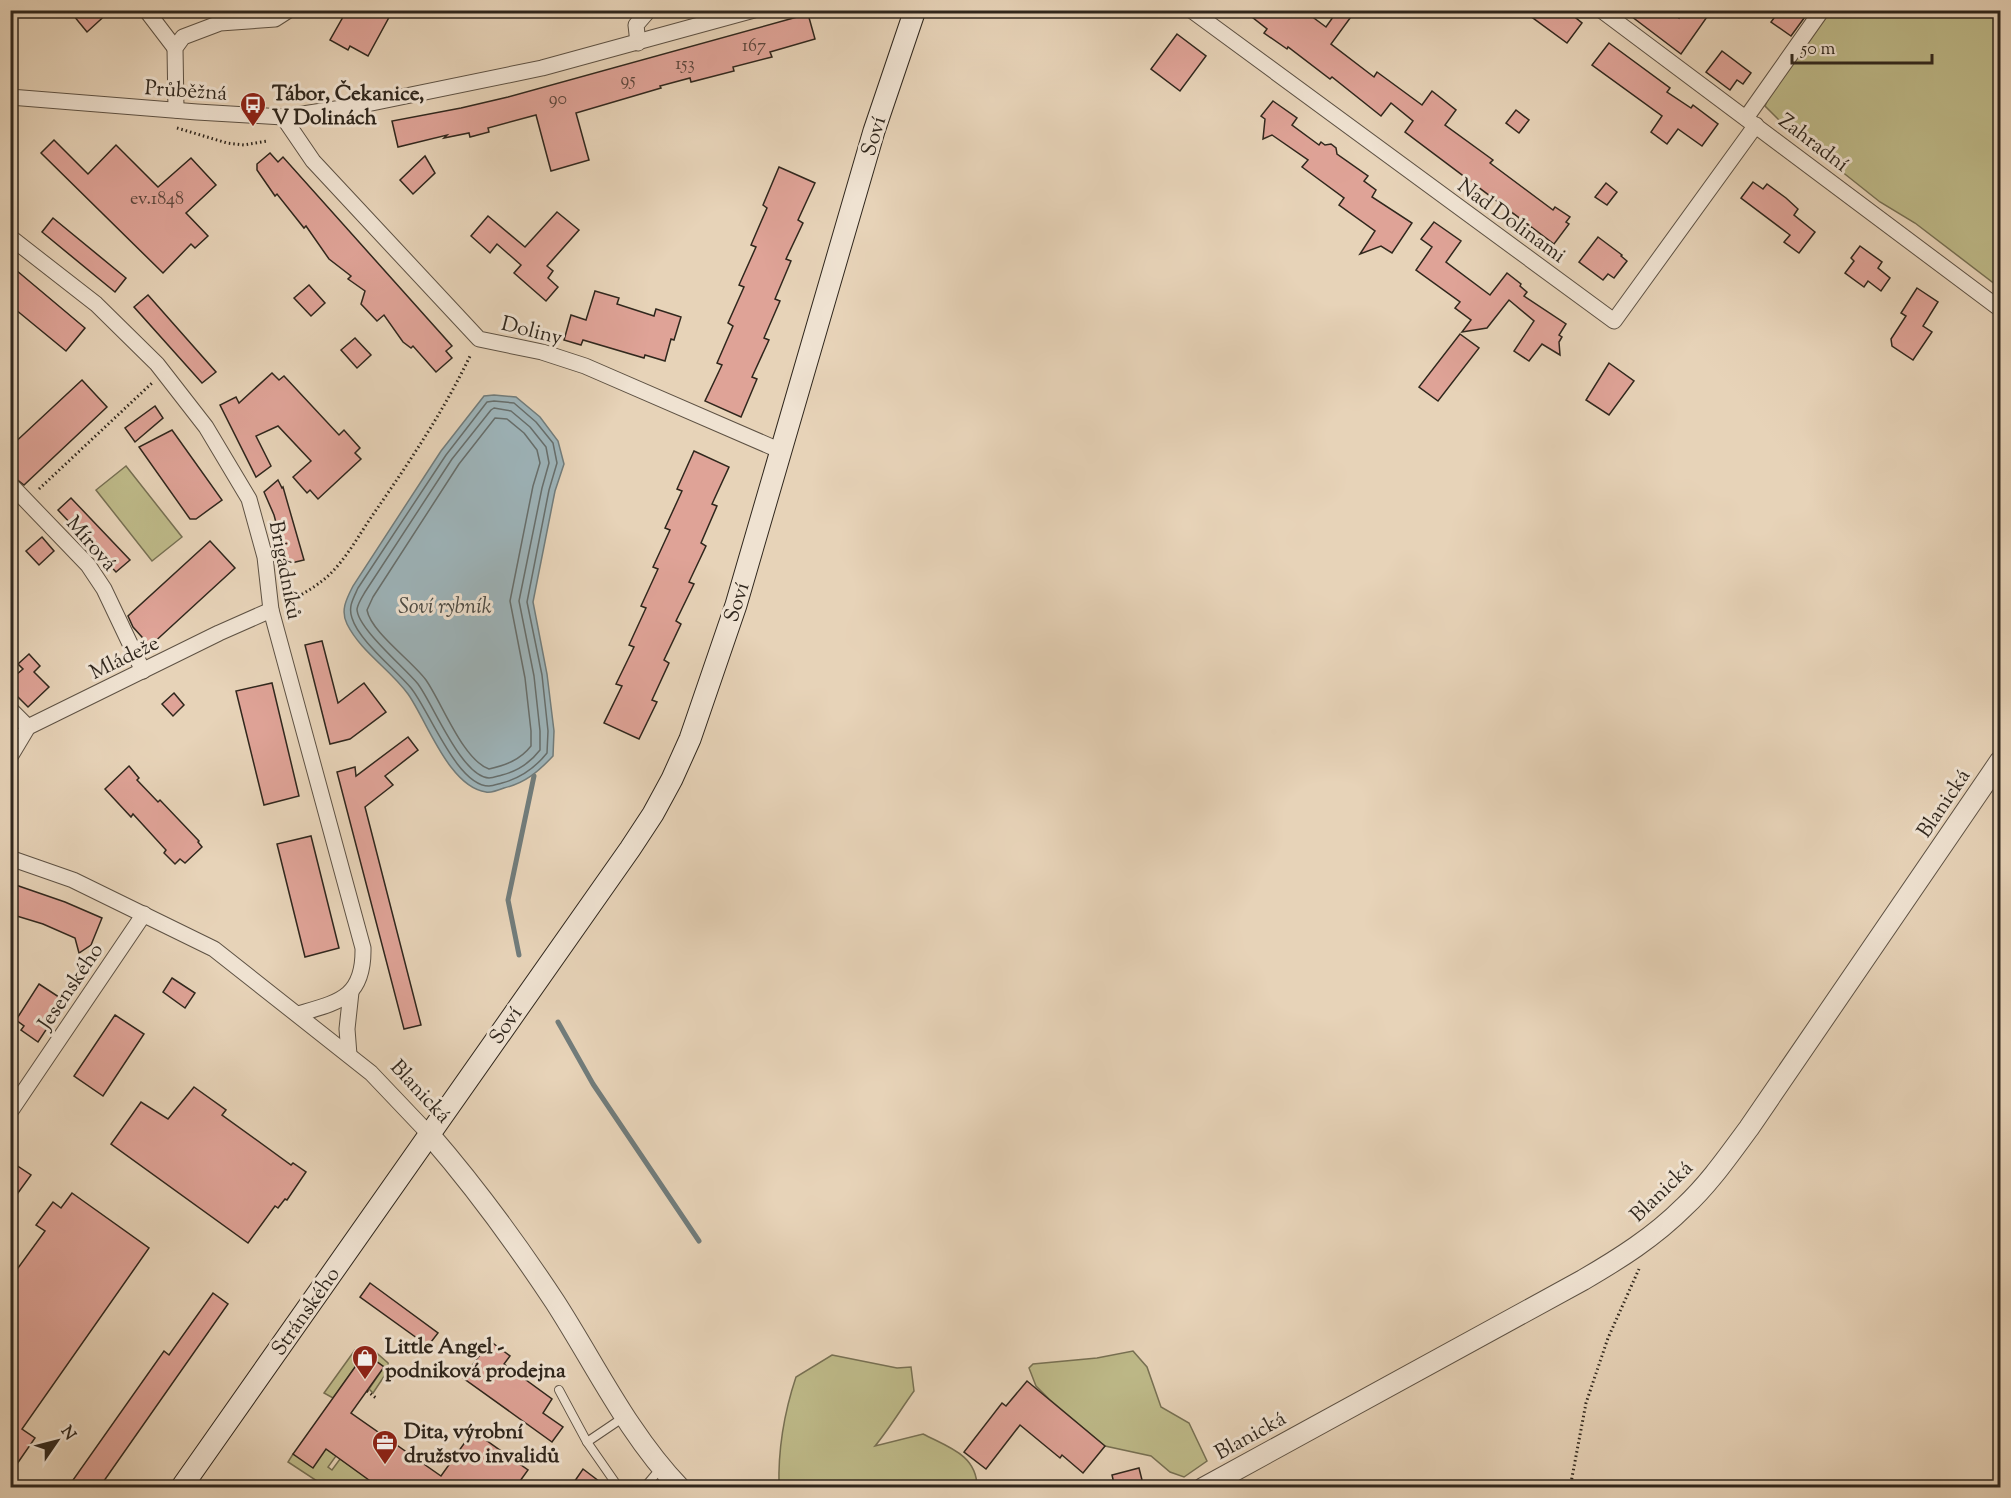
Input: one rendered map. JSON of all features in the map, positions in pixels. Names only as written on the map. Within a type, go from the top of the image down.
[{"type":"main road","name":"Soví","points":[[429,1134],[630,849],[653,814],[690,739],[736,605],[874,132],[915,10]]},
{"type":"main road","name":"Stránského","points":[[181,1488],[429,1134]]},
{"type":"street","points":[[146,10],[175,48]]},
{"type":"street","points":[[176,110],[175,48],[183,37],[220,22],[275,19],[289,10]]},
{"type":"street","points":[[638,43],[636,25],[649,10]]},
{"type":"street","name":"Průběžná","points":[[10,97],[284,117],[362,105],[532,70],[754,10]]},
{"type":"street","name":"Nad Dolinami","points":[[1191,10],[1614,321],[1751,122]]},
{"type":"street","name":"Zahradní","points":[[1601,10],[2001,309]]},
{"type":"street","points":[[1751,122],[1822,10]]},
{"type":"street","name":"Doliny","points":[[284,117],[313,161],[479,339],[542,352],[585,366],[781,451]]},
{"type":"street","name":"Brigádníků","points":[[10,237],[96,304],[156,364],[206,427],[249,499],[265,557],[271,610],[359,933],[363,964],[359,978],[351,992],[347,1029],[349,1055]]},
{"type":"street","name":"Mírová","points":[[10,484],[98,579],[143,671]]},
{"type":"street","name":"Mládeže","points":[[28,727],[271,610]]},
{"type":"street","points":[[10,710],[28,727],[10,757]]},
{"type":"street","name":"Blanická","points":[[1203,1488],[1630,1253],[1685,1207],[1716,1173],[1749,1128],[2001,762]]},
{"type":"street","name":"Blanická","points":[[10,858],[73,880],[214,949],[371,1073],[462,1172],[511,1237],[625,1416],[661,1468],[680,1488]]},
{"type":"street","name":"Jesenského","points":[[10,1112],[144,914]]},
{"type":"street","points":[[298,1014],[324,1006],[351,992]]},
{"type":"lane","points":[[558,1390],[587,1442],[619,1488]]},
{"type":"lane","points":[[587,1442],[625,1416]]},
{"type":"lane","points":[[644,1488],[661,1468]]},
{"type":"path","points":[[175,128],[227,143],[244,144],[268,141]]},
{"type":"path","points":[[271,610],[304,594],[330,574],[348,551],[425,436],[457,384],[479,339]]},
{"type":"path","points":[[39,489],[153,382]]},
{"type":"path","points":[[1570,1488],[1586,1403],[1608,1338],[1641,1264]]},
{"type":"path","points":[[367,1392],[376,1398]]},
{"type":"shaded area","points":[[1830,11],[2000,11],[2000,288],[1915,223],[1880,202],[1787,128],[1765,106],[1771,92]]},
{"type":"shaded area","points":[[126,466],[182,537],[152,561],[96,490]]},
{"type":"shaded area","points":[[365,1347],[372,1349],[388,1363],[389,1369],[373,1393],[369,1389],[384,1367],[365,1353],[333,1398],[324,1393],[355,1350]]},
{"type":"shaded area","points":[[1133,1351],[1147,1367],[1161,1407],[1189,1423],[1207,1461],[1184,1477],[1170,1472],[1151,1456],[1105,1446],[1036,1386],[1029,1368],[1033,1364],[1097,1358]]},
{"type":"shaded area","points":[[832,1355],[897,1368],[911,1367],[914,1391],[875,1446],[923,1434],[951,1448],[967,1460],[976,1476],[977,1487],[779,1487],[783,1432],[796,1377]]},
{"type":"shaded area","points":[[326,1449],[336,1456],[328,1467],[332,1470],[340,1459],[380,1487],[338,1488],[334,1485],[326,1487],[288,1462],[293,1454]]},
{"type":"water","name":"Soví rybník","points":[[484,396],[516,397],[540,417],[558,441],[564,464],[555,491],[533,602],[547,674],[554,731],[553,756],[525,780],[488,792],[473,787],[450,766],[408,694],[360,643],[347,624],[344,614],[345,604],[353,586],[441,451]]},
{"type":"building","points":[[69,10],[111,10],[87,32]]},
{"type":"building","points":[[347,10],[393,10],[368,56],[350,46],[348,50],[330,40]]},
{"type":"building","points":[[1243,10],[1303,10],[1326,27],[1338,10],[1356,10],[1331,44],[1374,77],[1377,72],[1422,105],[1432,91],[1456,110],[1445,125],[1493,160],[1490,163],[1553,210],[1555,207],[1570,217],[1566,222],[1569,224],[1554,244],[1405,132],[1413,121],[1391,103],[1381,116],[1332,77],[1330,79],[1288,47],[1287,49],[1264,33],[1267,29]]},
{"type":"building","points":[[1522,10],[1566,10],[1582,23],[1567,43]]},
{"type":"building","points":[[1623,10],[1670,10],[1679,18],[1684,10],[1698,10],[1707,17],[1681,54]]},
{"type":"building","points":[[1780,10],[1810,10],[1791,36],[1771,22]]},
{"type":"building","points":[[808,14],[815,39],[770,52],[772,57],[733,67],[734,71],[691,82],[690,78],[576,113],[589,160],[551,171],[536,115],[488,128],[489,132],[470,137],[469,133],[444,138],[447,135],[398,147],[392,121],[508,97]]},
{"type":"building","points":[[1177,34],[1206,56],[1180,91],[1151,69]]},
{"type":"building","points":[[1609,43],[1670,88],[1667,92],[1691,108],[1693,105],[1718,124],[1702,146],[1678,129],[1667,144],[1651,132],[1662,116],[1592,65]]},
{"type":"building","points":[[1722,51],[1751,73],[1743,84],[1737,80],[1730,90],[1706,72]]},
{"type":"building","points":[[1273,101],[1297,118],[1292,125],[1319,145],[1321,142],[1325,145],[1331,144],[1336,148],[1337,154],[1368,176],[1364,181],[1376,190],[1372,197],[1412,223],[1392,253],[1381,246],[1360,254],[1375,231],[1339,205],[1344,198],[1302,167],[1308,160],[1272,135],[1263,139],[1265,119],[1261,116]]},
{"type":"building","points":[[1516,110],[1529,120],[1519,133],[1506,123]]},
{"type":"building","points":[[54,140],[88,174],[116,145],[158,187],[191,158],[216,185],[186,213],[208,236],[195,248],[191,244],[163,273],[41,153]]},
{"type":"building","points":[[270,153],[278,162],[283,157],[452,346],[446,351],[452,358],[436,372],[413,346],[411,348],[403,342],[384,315],[377,321],[361,304],[365,291],[348,279],[351,276],[329,259],[306,226],[304,228],[277,194],[275,196],[257,170],[257,164]]},
{"type":"building","points":[[425,156],[435,173],[413,194],[400,180]]},
{"type":"building","points":[[779,167],[815,183],[798,220],[803,223],[786,259],[791,261],[775,299],[780,301],[764,338],[769,340],[752,377],[757,379],[741,417],[705,401],[722,365],[717,363],[733,326],[728,323],[744,287],[739,285],[756,247],[751,245],[767,208],[763,205]]},
{"type":"building","points":[[1753,182],[1763,189],[1767,184],[1786,198],[1798,209],[1794,215],[1815,232],[1799,253],[1784,242],[1790,235],[1741,198]]},
{"type":"building","points":[[1606,183],[1617,192],[1607,205],[1595,197]]},
{"type":"building","points":[[557,212],[579,230],[547,266],[553,271],[548,278],[558,287],[546,301],[514,273],[521,265],[497,244],[490,253],[471,236],[488,216],[525,247]]},
{"type":"building","points":[[53,218],[126,278],[115,292],[42,232]]},
{"type":"building","points":[[1434,222],[1461,241],[1446,262],[1490,295],[1507,273],[1527,292],[1524,296],[1566,324],[1559,335],[1562,337],[1559,342],[1560,355],[1542,344],[1529,361],[1514,351],[1534,321],[1509,300],[1487,328],[1462,332],[1471,320],[1455,308],[1460,302],[1416,270],[1432,247],[1421,239]]},
{"type":"building","points":[[1598,237],[1627,261],[1614,278],[1608,274],[1603,280],[1579,262]]},
{"type":"building","points":[[1860,246],[1882,262],[1878,268],[1890,278],[1881,291],[1868,281],[1864,287],[1845,273],[1854,261],[1851,258]]},
{"type":"building","points":[[10,265],[85,328],[66,351],[10,305]]},
{"type":"building","points":[[309,285],[325,303],[311,316],[294,298]]},
{"type":"building","points":[[1917,288],[1938,302],[1923,326],[1932,332],[1913,360],[1892,346],[1891,339],[1906,316],[1901,313]]},
{"type":"building","points":[[595,291],[619,298],[617,304],[654,316],[656,309],[681,317],[674,340],[671,339],[665,361],[645,355],[644,358],[583,340],[581,345],[564,340],[571,315],[586,320]]},
{"type":"building","points":[[148,295],[216,372],[202,383],[134,307]]},
{"type":"building","points":[[1460,334],[1479,348],[1438,401],[1419,387]]},
{"type":"building","points":[[355,338],[371,355],[357,368],[341,350]]},
{"type":"building","points":[[1609,363],[1634,381],[1609,415],[1586,400]]},
{"type":"building","points":[[272,373],[279,380],[284,376],[339,435],[344,430],[360,448],[355,453],[361,459],[318,499],[310,490],[307,493],[293,477],[311,461],[278,426],[256,436],[271,466],[256,477],[220,405],[236,397],[239,403]]},
{"type":"building","points":[[82,380],[107,407],[24,485],[10,474],[10,447]]},
{"type":"building","points":[[155,406],[163,418],[135,442],[125,428]]},
{"type":"building","points":[[172,430],[222,500],[196,519],[190,519],[139,447]]},
{"type":"building","points":[[694,451],[729,467],[712,504],[717,506],[701,543],[706,546],[689,582],[694,584],[676,621],[681,624],[664,660],[669,663],[652,700],[657,702],[639,739],[604,723],[622,686],[616,684],[634,647],[629,645],[646,608],[641,606],[658,569],[653,567],[670,530],[665,528],[682,491],[677,489]]},
{"type":"building","points":[[278,480],[283,487],[304,560],[287,564],[274,515],[264,492]]},
{"type":"building","points":[[71,498],[130,560],[116,572],[58,510]]},
{"type":"building","points":[[42,537],[54,551],[39,565],[26,551]]},
{"type":"building","points":[[210,541],[235,568],[150,646],[133,627],[128,616]]},
{"type":"building","points":[[322,641],[338,703],[364,683],[386,712],[350,739],[330,744],[305,645]]},
{"type":"building","points":[[29,654],[40,666],[34,672],[49,687],[28,707],[10,689],[10,680],[23,669],[18,664]]},
{"type":"building","points":[[272,683],[299,796],[264,805],[236,691]]},
{"type":"building","points":[[174,693],[184,705],[173,716],[162,704]]},
{"type":"building","points":[[408,737],[418,750],[385,776],[393,785],[365,807],[421,1025],[404,1029],[337,772],[355,767],[356,776]]},
{"type":"building","points":[[129,766],[139,778],[137,780],[158,802],[160,800],[199,841],[202,847],[185,863],[180,859],[175,864],[164,853],[166,850],[133,814],[131,817],[105,789]]},
{"type":"building","points":[[311,836],[339,948],[305,957],[277,844]]},
{"type":"building","points":[[10,883],[102,918],[91,945],[79,953],[75,938],[43,924],[10,914]]},
{"type":"building","points":[[172,978],[195,993],[185,1008],[163,992]]},
{"type":"building","points":[[39,984],[65,1001],[38,1042],[21,1030],[24,1026],[16,1020]]},
{"type":"building","points":[[115,1015],[144,1034],[103,1096],[74,1076]]},
{"type":"building","points":[[194,1087],[226,1110],[222,1115],[291,1165],[293,1163],[306,1172],[287,1200],[285,1199],[278,1208],[275,1206],[248,1243],[111,1144],[141,1102],[168,1119]]},
{"type":"building","points":[[10,1161],[31,1175],[10,1204]]},
{"type":"building","points":[[72,1193],[149,1248],[22,1429],[35,1438],[10,1474],[10,1279],[45,1231],[36,1225],[53,1202],[61,1208]]},
{"type":"building","points":[[370,1283],[438,1333],[428,1346],[360,1297]]},
{"type":"building","points":[[213,1293],[228,1304],[99,1488],[83,1488],[73,1480],[164,1351],[169,1355]]},
{"type":"building","points":[[490,1341],[510,1356],[504,1364],[552,1399],[543,1413],[563,1427],[552,1442],[463,1378]]},
{"type":"building","points":[[365,1353],[384,1367],[351,1413],[441,1476],[473,1431],[528,1470],[515,1488],[380,1488],[326,1449],[313,1468],[293,1454]]},
{"type":"building","points":[[1027,1381],[1105,1446],[1083,1473],[1062,1455],[1060,1458],[1020,1425],[986,1469],[964,1452],[1002,1403],[1006,1406]]},
{"type":"building","points":[[1139,1468],[1144,1488],[1115,1488],[1112,1475]]},
{"type":"building","points":[[583,1469],[608,1488],[570,1488]]},
{"type":"waterway","points":[[519,955],[508,900],[534,776]]},
{"type":"waterway","points":[[558,1022],[593,1084],[699,1241]]},
{"type":"place","name":"Tábor, Čekanice, V Dolinách","points":[[253,128]]},
{"type":"place","name":"Little Angel - podniková prodejna","points":[[365,1381]]},
{"type":"place","name":"Dita, výrobní družstvo invalidů","points":[[385,1466]]}]
